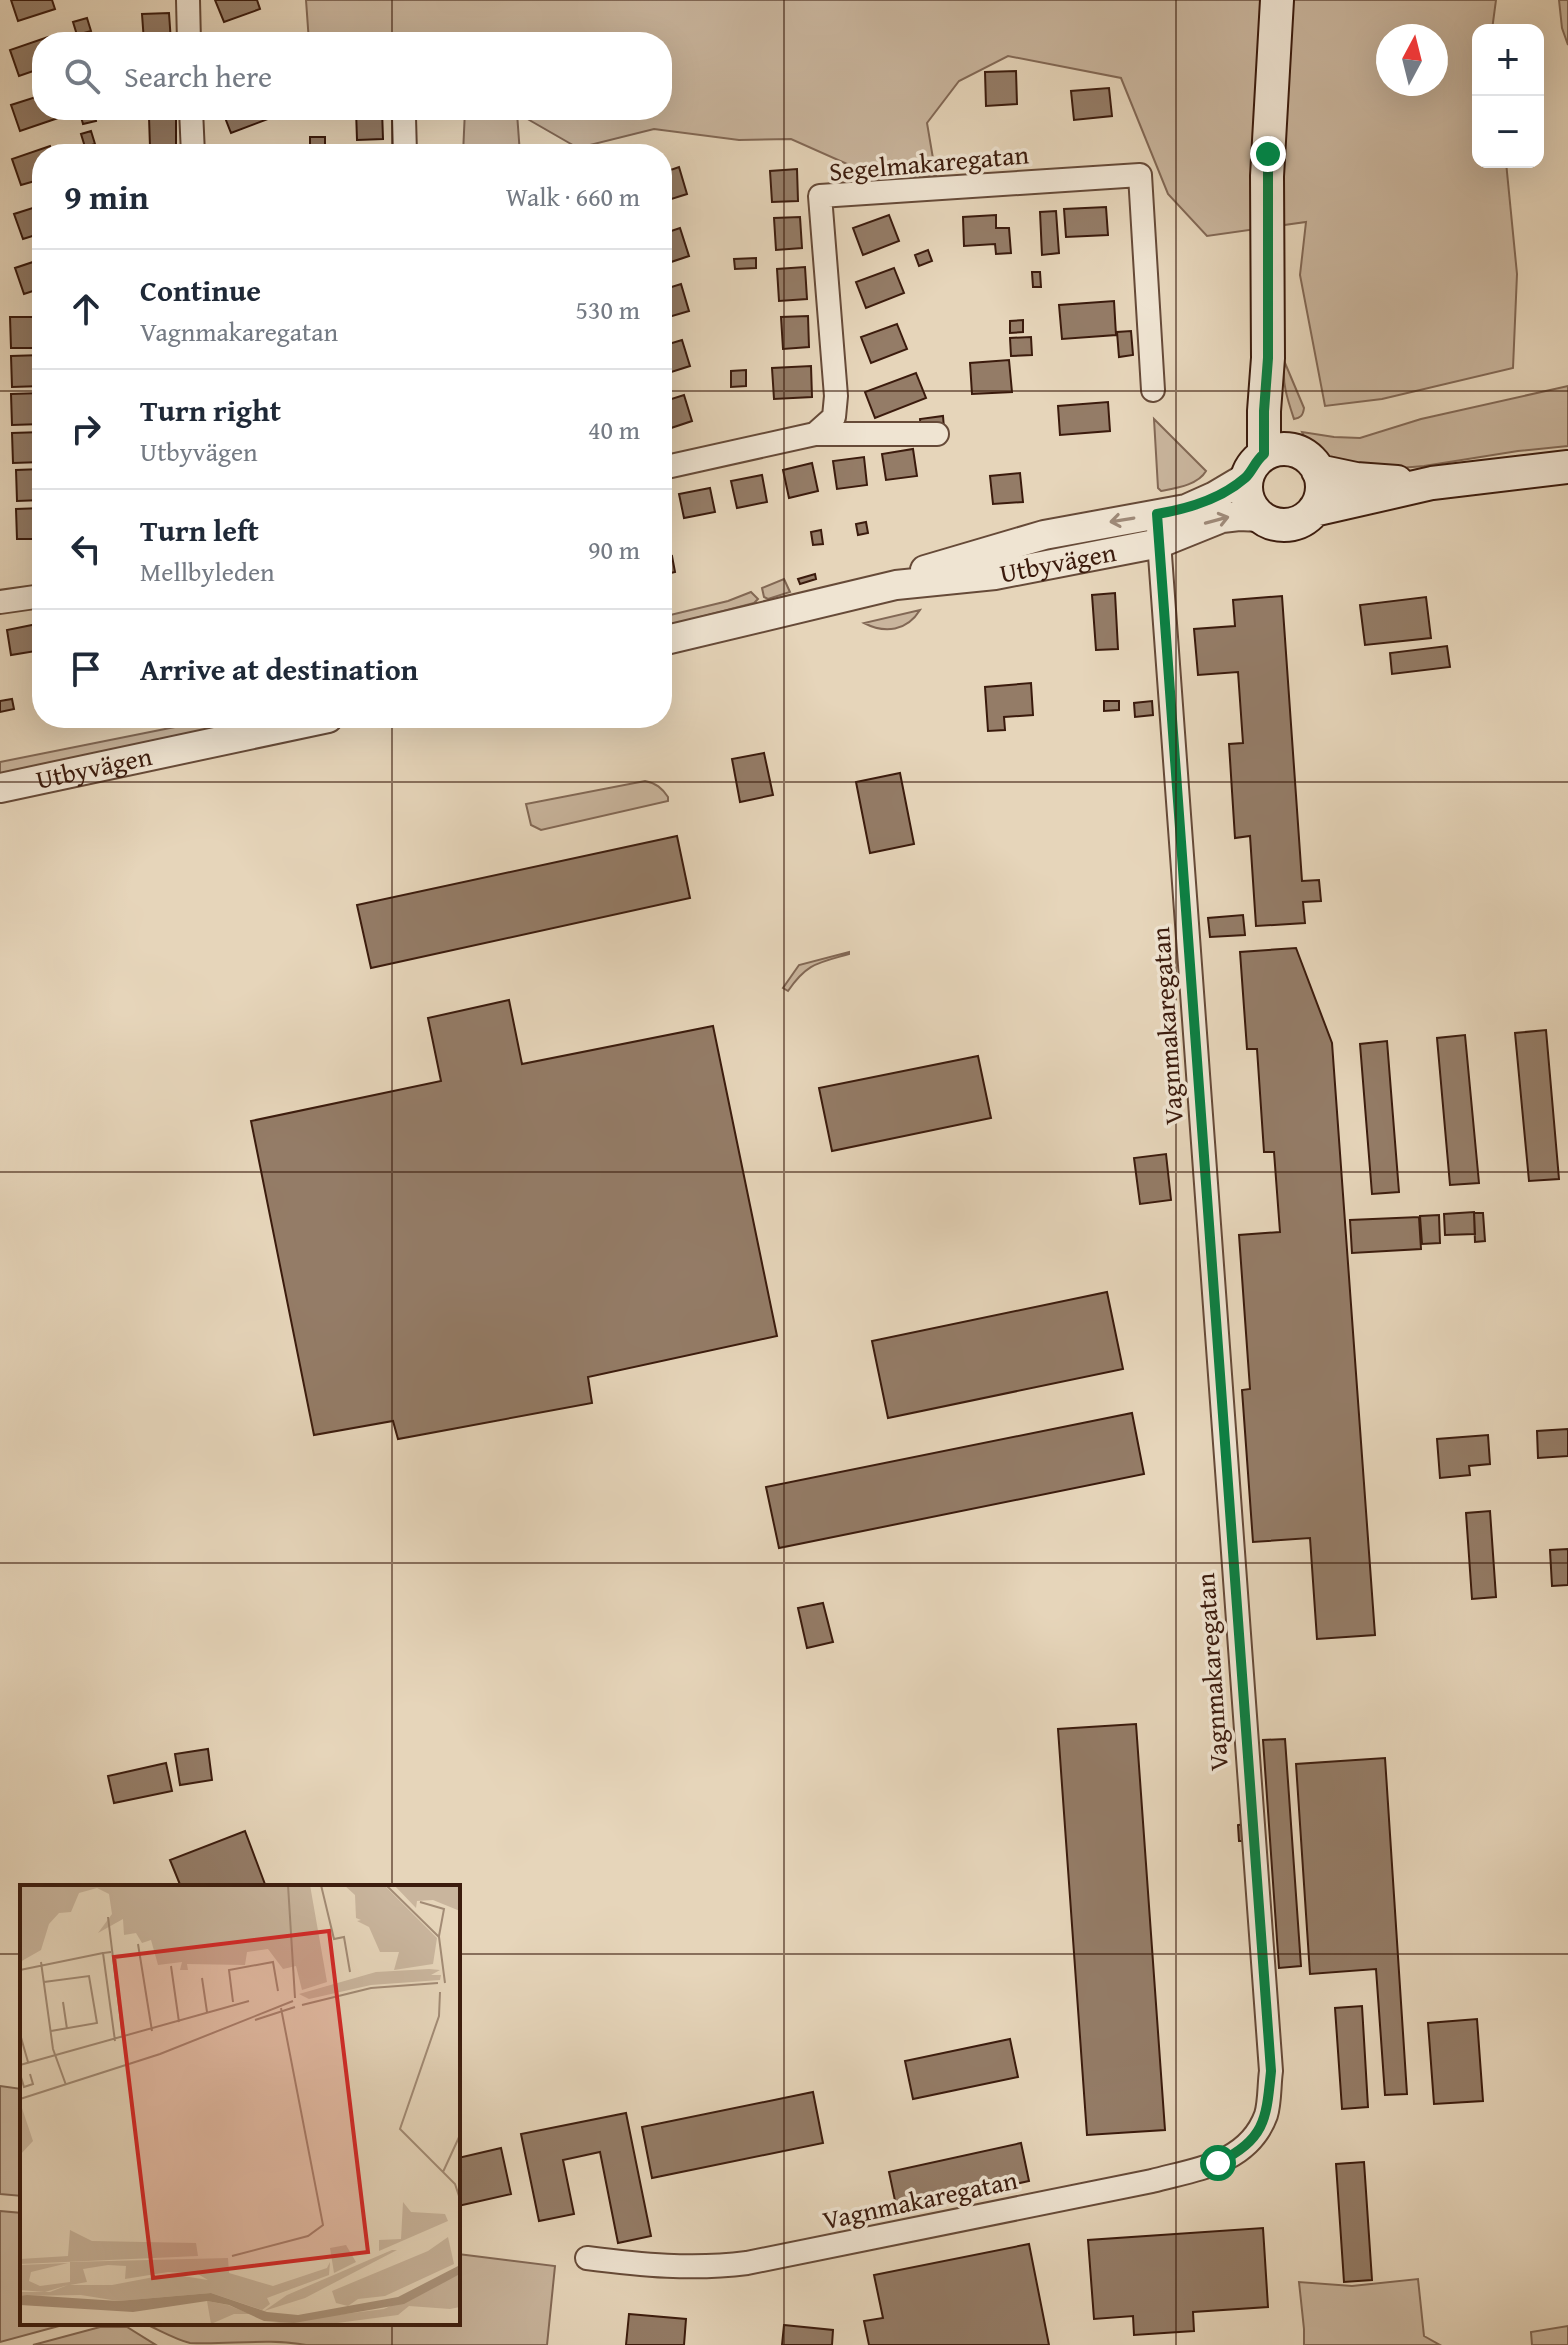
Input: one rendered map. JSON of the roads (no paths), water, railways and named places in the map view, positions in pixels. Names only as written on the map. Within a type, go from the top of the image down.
[{"type":"main road","points":[[1261,517],[1248,499],[1268,460],[1267,176],[1277,0]]},
{"type":"main road","name":"Utbyvägen","points":[[1268,460],[1305,455],[1318,471],[1356,479],[1432,483]]},
{"type":"main road","name":"Utbyvägen","points":[[1261,517],[1275,524],[1290,524],[1305,519],[1314,510],[1432,483],[1568,467]]},
{"type":"main road","points":[[1314,510],[1322,488],[1318,471]]},
{"type":"street","points":[[188,0],[189,32]]},
{"type":"street","points":[[191,120],[193,144]]},
{"type":"street","points":[[404,120],[405,144]]},
{"type":"street","name":"Segelmakaregatan","points":[[815,434],[834,417],[836,396],[820,196],[1140,175],[1153,390]]},
{"type":"street","points":[[672,466],[815,434],[937,434]]},
{"type":"street","name":"Utbyvägen","points":[[896,585],[931,567],[1044,535],[1186,509],[1215,496],[1268,460]]},
{"type":"street","name":"Vagnmakaregatan","points":[[587,2258],[650,2266],[711,2268],[1152,2181],[1218,2163],[1241,2151],[1255,2136],[1266,2113],[1271,2071],[1157,514]]},
{"type":"street","name":"Utbyvägen","points":[[672,639],[896,585],[995,575],[1160,543],[1222,518],[1261,517]]},
{"type":"street","points":[[0,602],[32,597]]},
{"type":"street","name":"Utbyvägen","points":[[0,788],[281,728]]}]
